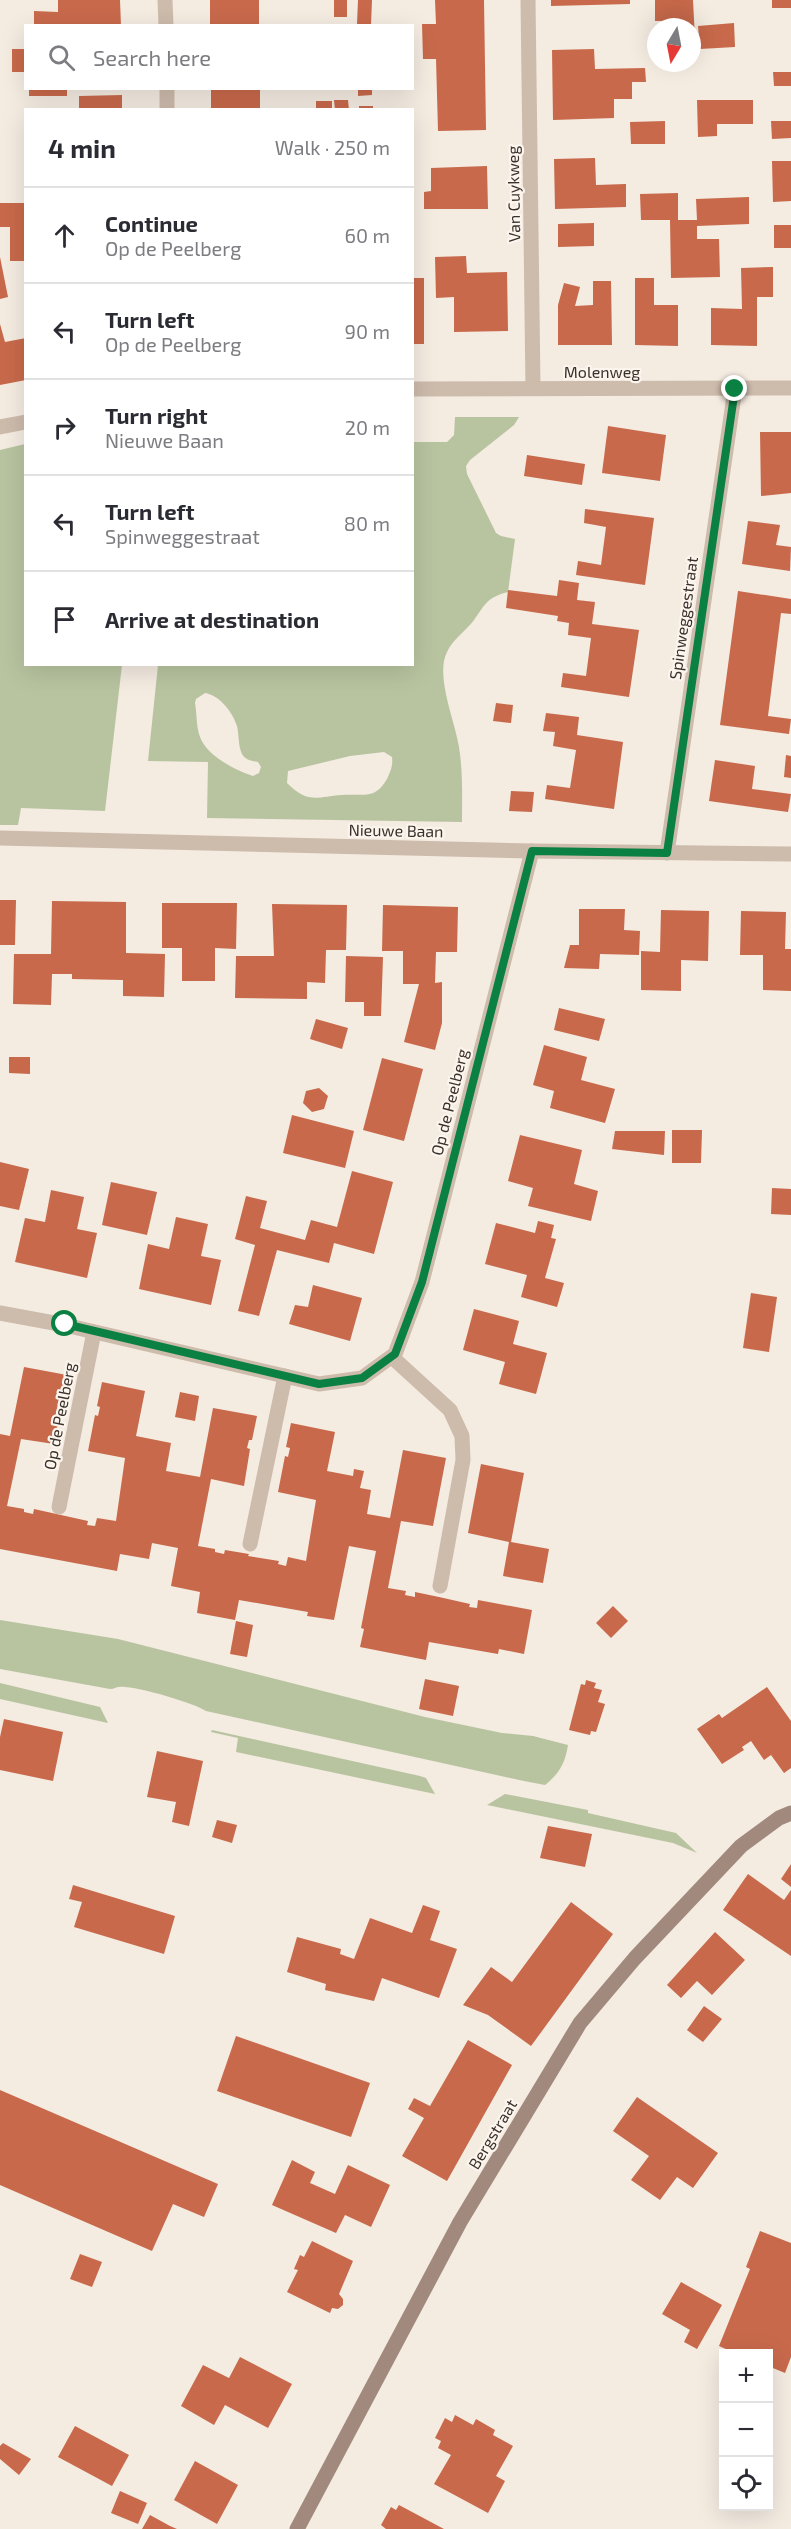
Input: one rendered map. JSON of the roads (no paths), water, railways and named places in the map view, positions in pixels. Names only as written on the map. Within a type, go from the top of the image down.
[{"type":"street","points":[[165,0],[166,24]]},
{"type":"street","name":"Van Cuykweg","points":[[528,0],[533,388]]},
{"type":"street","points":[[167,90],[167,108]]},
{"type":"street","name":"Molenweg","points":[[414,389],[791,388]]},
{"type":"street","name":"Spinweggestraat","points":[[667,853],[735,389]]},
{"type":"street","points":[[0,428],[24,422]]},
{"type":"street","name":"Nieuwe Baan","points":[[0,838],[532,851],[791,854]]},
{"type":"street","name":"Op de Peelberg","points":[[392,1357],[422,1282],[532,851]]},
{"type":"street","points":[[0,1313],[94,1332],[319,1384],[362,1378],[392,1357],[450,1410],[462,1436],[463,1460],[440,1586]]},
{"type":"street","name":"Op de Peelberg","points":[[59,1507],[94,1332]]},
{"type":"street","points":[[250,1544],[285,1376]]},
{"type":"street","name":"Bergstraat","points":[[297,2529],[460,2222],[580,2023],[635,1958],[741,1846],[779,1818],[791,1813]]}]
